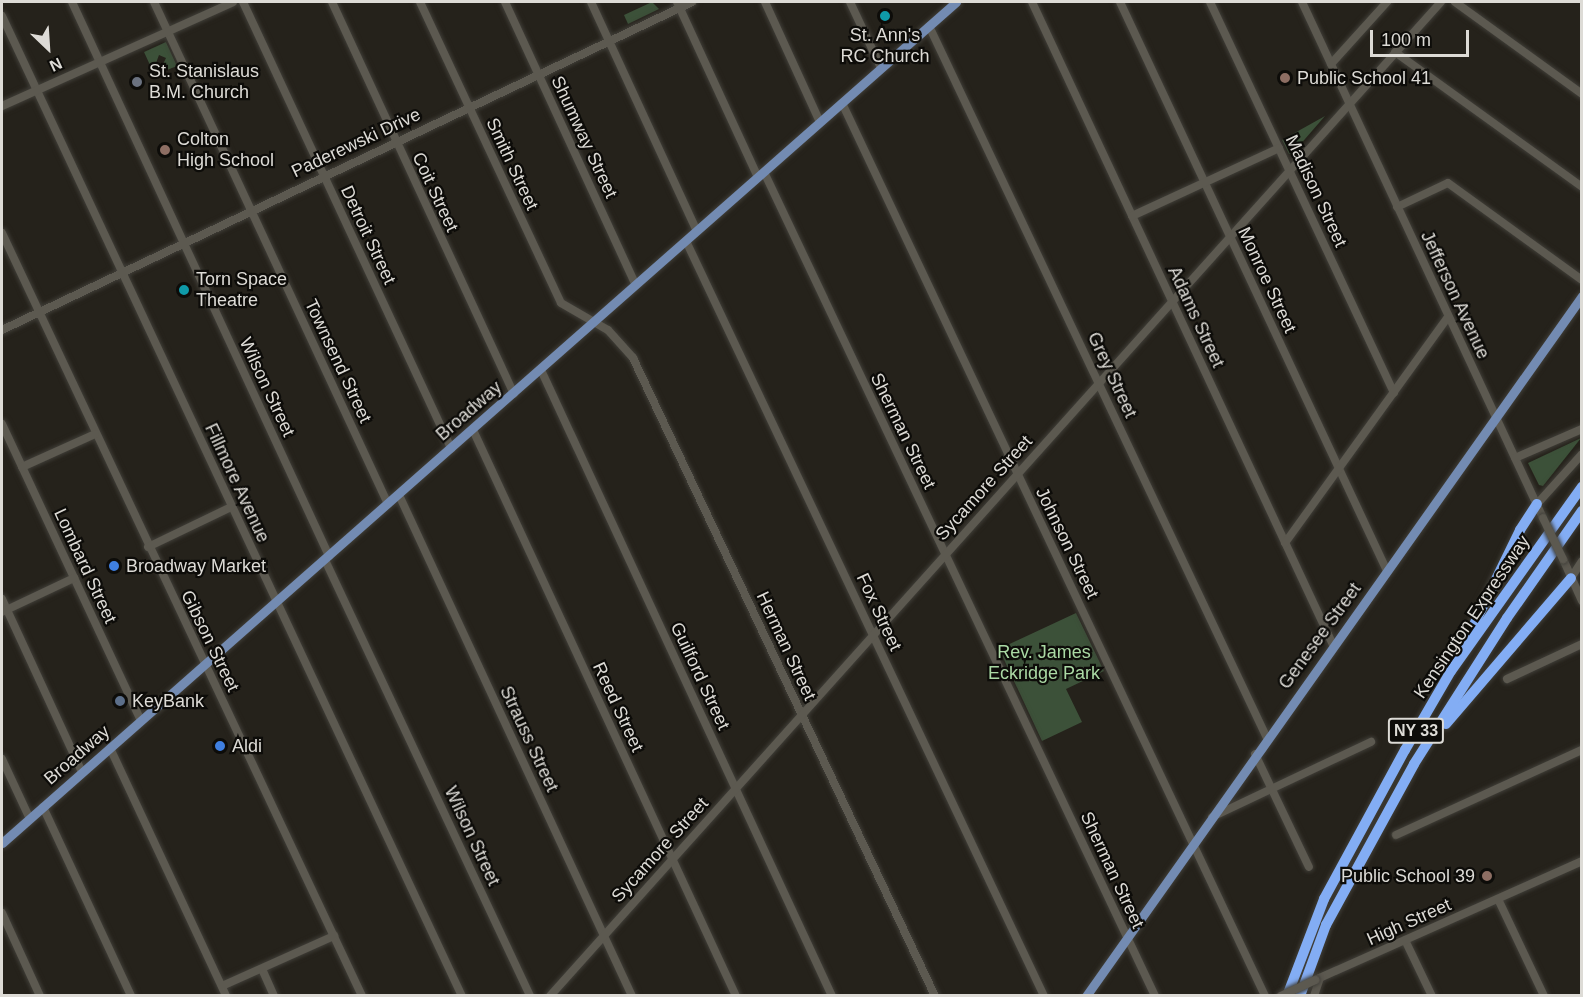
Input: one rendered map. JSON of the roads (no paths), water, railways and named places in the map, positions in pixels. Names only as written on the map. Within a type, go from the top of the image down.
[{"type":"highway","name":"Kensington Expressway","points":[[1287,996],[1324,899],[1351,844],[1451,671],[1581,487]]},
{"type":"highway","points":[[1451,671],[1520,530],[1537,504]]},
{"type":"highway","name":"Kensington Expressway","points":[[1300,996],[1326,925],[1414,764],[1507,618],[1581,511]]},
{"type":"highway","points":[[1414,764],[1571,578]]},
{"type":"main road","name":"Broadway","points":[[2,843],[514,394],[929,26],[950,4]]},
{"type":"main road","name":"Genesee Street","points":[[1086,996],[1255,754],[1581,297]]},
{"type":"street","name":"Wilson Street","points":[[72,2],[530,996]]},
{"type":"street","name":"Townsend Street","points":[[154,2],[388,504]]},
{"type":"street","points":[[2,106],[233,2]]},
{"type":"street","name":"Detroit Street","points":[[243,2],[451,449]]},
{"type":"street","name":"Coit Street","points":[[332,2],[395,142],[514,394]]},
{"type":"street","name":"Smith Street","points":[[420,2],[561,303],[596,321]]},
{"type":"street","name":"Shumway Street","points":[[505,2],[636,285]]},
{"type":"street","points":[[591,2],[697,231]]},
{"type":"street","name":"Paderewski Drive","points":[[2,330],[182,242],[609,41],[678,4],[692,2]]},
{"type":"street","points":[[765,2],[820,122]]},
{"type":"street","points":[[850,2],[881,68]]},
{"type":"street","name":"Adams Street","points":[[1032,2],[1333,645]]},
{"type":"street","name":"Monroe Street","points":[[1120,2],[1387,571]]},
{"type":"street","name":"Madison Street","points":[[1210,2],[1394,393]]},
{"type":"street","name":"Jefferson Avenue","points":[[1302,2],[1581,601]]},
{"type":"street","points":[[1331,64],[1387,2]]},
{"type":"street","name":"Sycamore Street","points":[[550,996],[1441,2]]},
{"type":"street","points":[[1455,2],[1581,94]]},
{"type":"street","name":"Sherman Street","points":[[678,4],[946,552],[1155,996]]},
{"type":"street","name":"Fillmore Avenue","points":[[2,16],[462,996]]},
{"type":"street","name":"Grey Street","points":[[929,26],[1267,738]]},
{"type":"street","points":[[1395,52],[1581,187]]},
{"type":"street","name":"Johnson Street","points":[[842,103],[1265,996]]},
{"type":"street","points":[[1132,216],[1279,148]]},
{"type":"street","points":[[1397,207],[1448,183],[1581,280]]},
{"type":"street","name":"Gibson Street","points":[[2,234],[362,996]]},
{"type":"street","name":"Fox Street","points":[[686,241],[1044,996]]},
{"type":"street","points":[[1286,543],[1448,317]]},
{"type":"street","name":"Herman Street","points":[[596,321],[633,358],[934,996]]},
{"type":"street","name":"Guilford Street","points":[[541,370],[832,996]]},
{"type":"street","name":"Lombard Street","points":[[2,424],[141,721]]},
{"type":"street","points":[[1515,458],[1581,429]]},
{"type":"street","name":"Reed Street","points":[[473,430],[736,996]]},
{"type":"street","points":[[22,467],[96,434]]},
{"type":"street","points":[[1537,504],[1581,454]]},
{"type":"street","name":"Strauss Street","points":[[399,495],[632,996]]},
{"type":"street","points":[[148,546],[231,507]]},
{"type":"street","points":[[1571,578],[1581,561]]},
{"type":"street","points":[[4,611],[74,578]]},
{"type":"street","points":[[2,599],[4,611],[82,772]]},
{"type":"street","points":[[1507,679],[1581,644]]},
{"type":"street","points":[[1211,818],[1371,742]]},
{"type":"street","points":[[110,748],[226,996]]},
{"type":"street","points":[[1396,835],[1581,750]]},
{"type":"street","points":[[1255,754],[1308,867]]},
{"type":"street","points":[[2,759],[30,819]]},
{"type":"street","points":[[43,807],[131,996]]},
{"type":"street","name":"High Street","points":[[1281,996],[1581,861]]},
{"type":"street","points":[[1498,898],[1544,996]]},
{"type":"street","points":[[2,913],[40,996]]},
{"type":"street","points":[[222,986],[334,936]]},
{"type":"street","points":[[1405,940],[1432,996]]},
{"type":"street","points":[[262,969],[274,996]]},
{"type":"street","points":[[1314,996],[1317,979]]},
{"type":"place","name":"St. Ann's RC Church","points":[[885,16]]},
{"type":"place","name":"Public School 41","points":[[1285,78]]},
{"type":"place","name":"St. Stanislaus B.M. Church","points":[[137,82]]},
{"type":"place","name":"Colton High School","points":[[165,150]]},
{"type":"place","name":"Torn Space Theatre","points":[[184,290]]},
{"type":"place","name":"Broadway Market","points":[[114,566]]},
{"type":"place","name":"KeyBank","points":[[120,701]]},
{"type":"place","name":"Aldi","points":[[220,746]]},
{"type":"place","name":"Public School 39","points":[[1487,876]]},
{"type":"park label","name":"Rev. James Eckridge Park","points":[[1044,663]]}]
